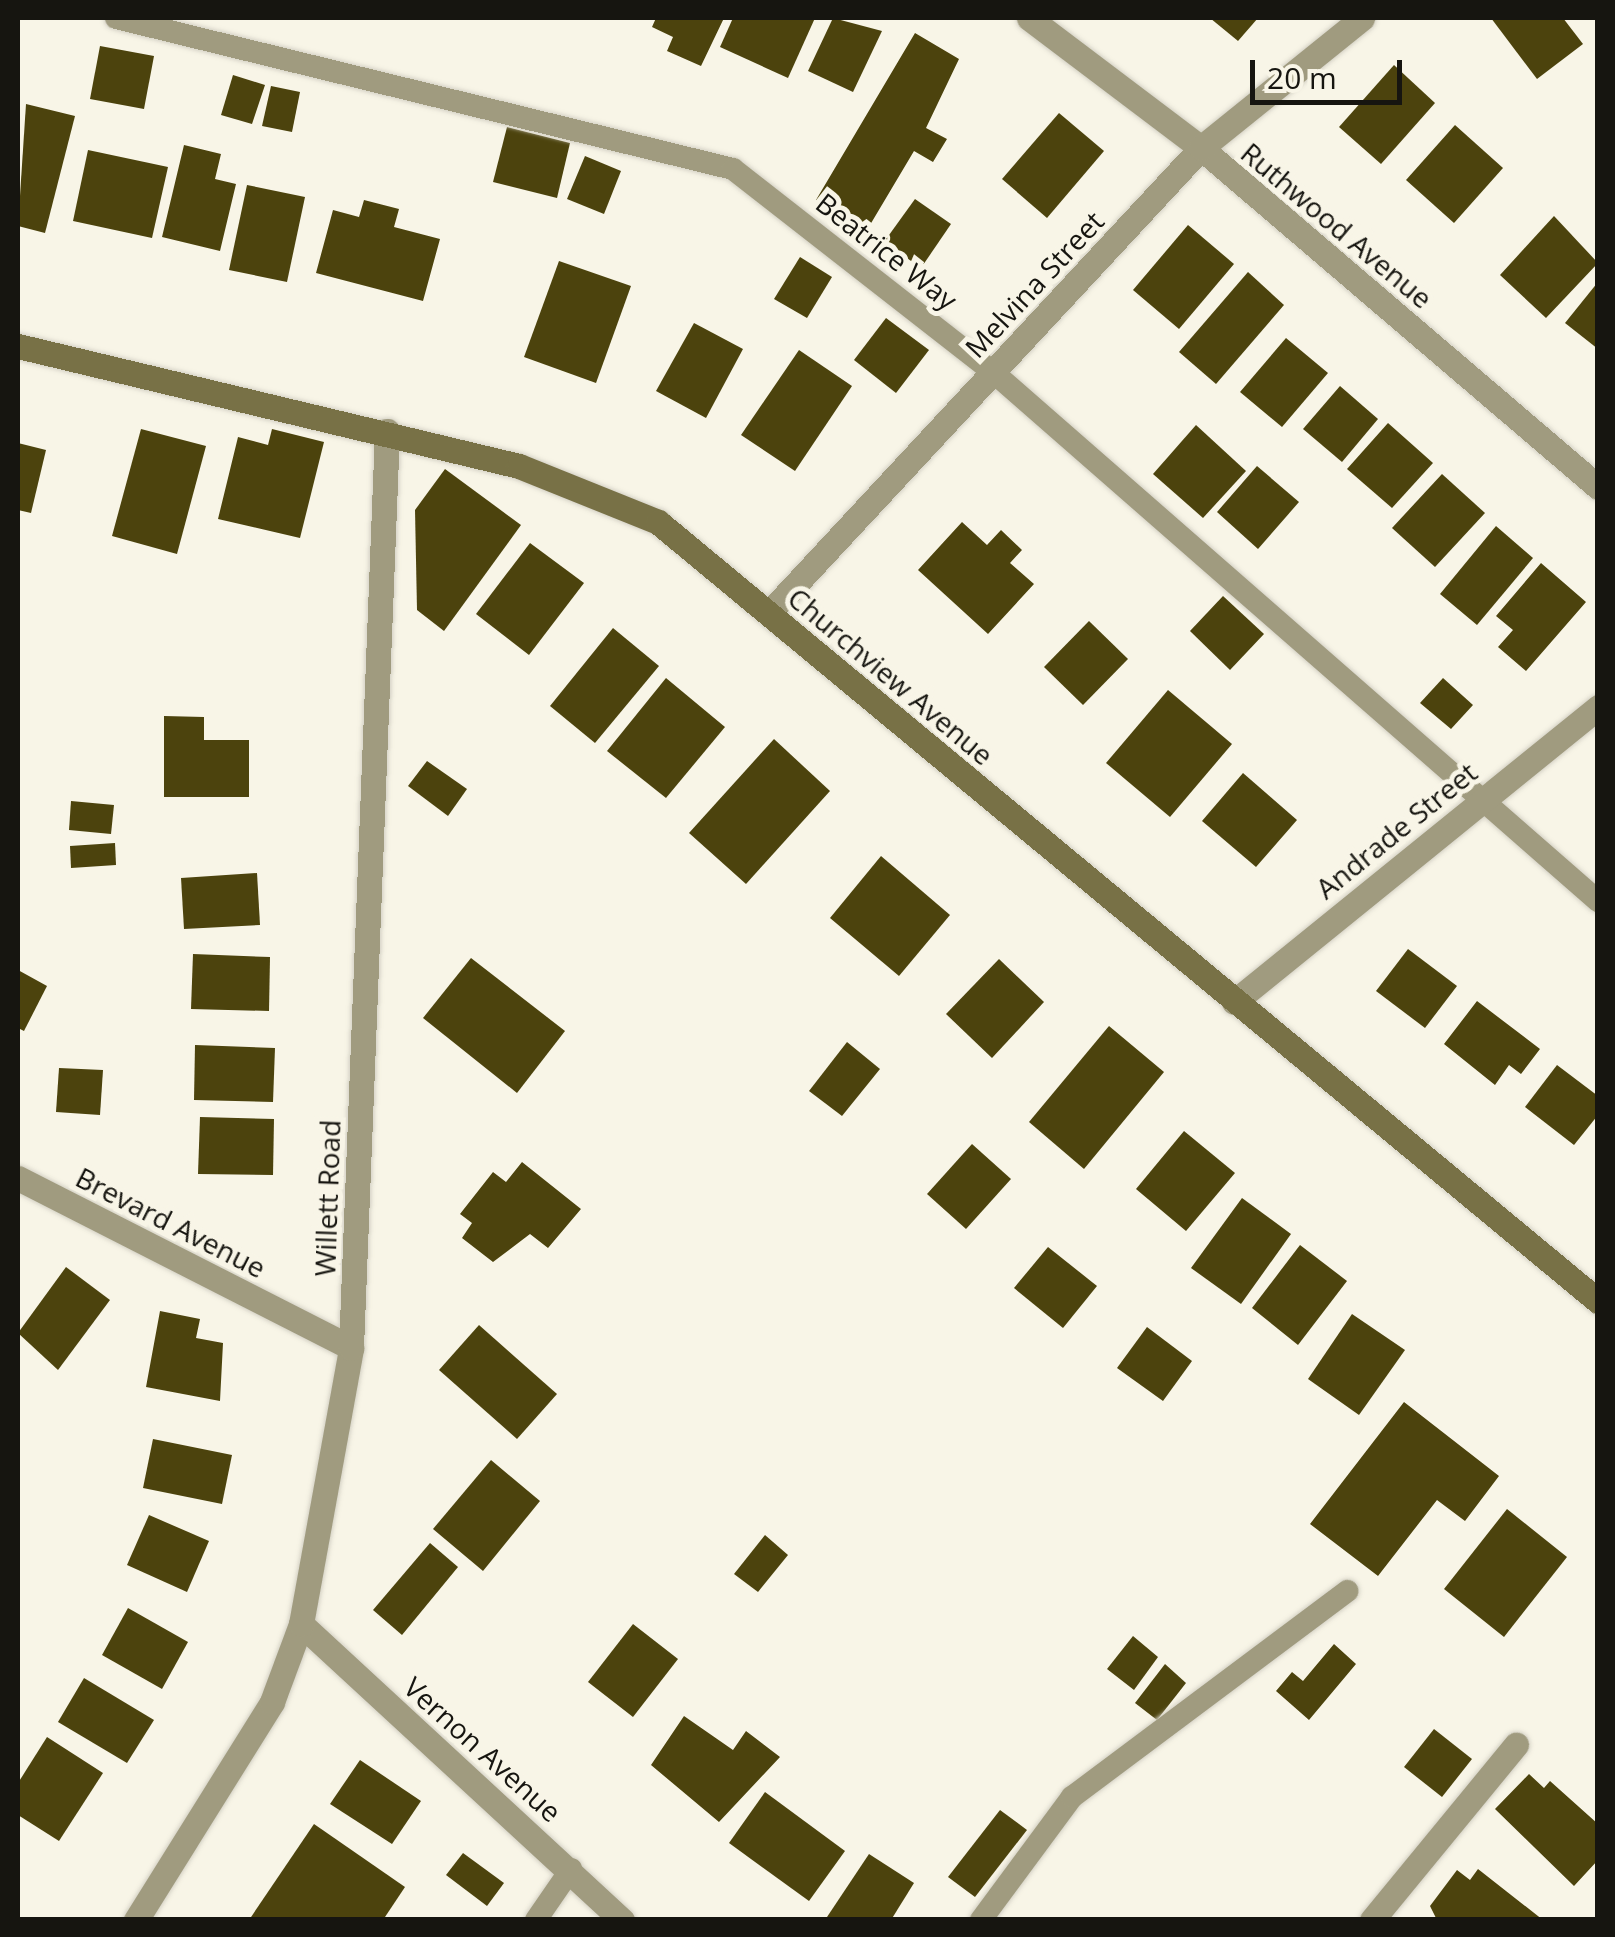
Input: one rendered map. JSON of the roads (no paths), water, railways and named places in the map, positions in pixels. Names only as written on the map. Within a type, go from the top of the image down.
[{"type":"street","name":"Ruthwood Avenue","points":[[1029,18],[1201,148],[1598,487]]},
{"type":"street","name":"Melvina Street","points":[[769,613],[1201,148],[1362,18]]},
{"type":"street","name":"Churchview Avenue","points":[[18,346],[387,431],[520,466],[658,522],[1598,1300]]},
{"type":"street","name":"Willett Road","points":[[136,1920],[272,1702],[301,1624],[350,1348],[387,431]]},
{"type":"street","name":"Andrade Street","points":[[1234,1002],[1598,707]]},
{"type":"street","name":"Brevard Avenue","points":[[18,1178],[350,1348]]},
{"type":"street","name":"Vernon Avenue","points":[[301,1624],[622,1920]]},
{"type":"street","points":[[1372,1920],[1516,1745]]},
{"type":"lane","name":"Beatrice Way","points":[[116,18],[732,170],[993,372],[1598,901]]},
{"type":"lane","points":[[981,1920],[1072,1797],[1347,1590]]},
{"type":"lane","points":[[536,1920],[570,1870]]}]
